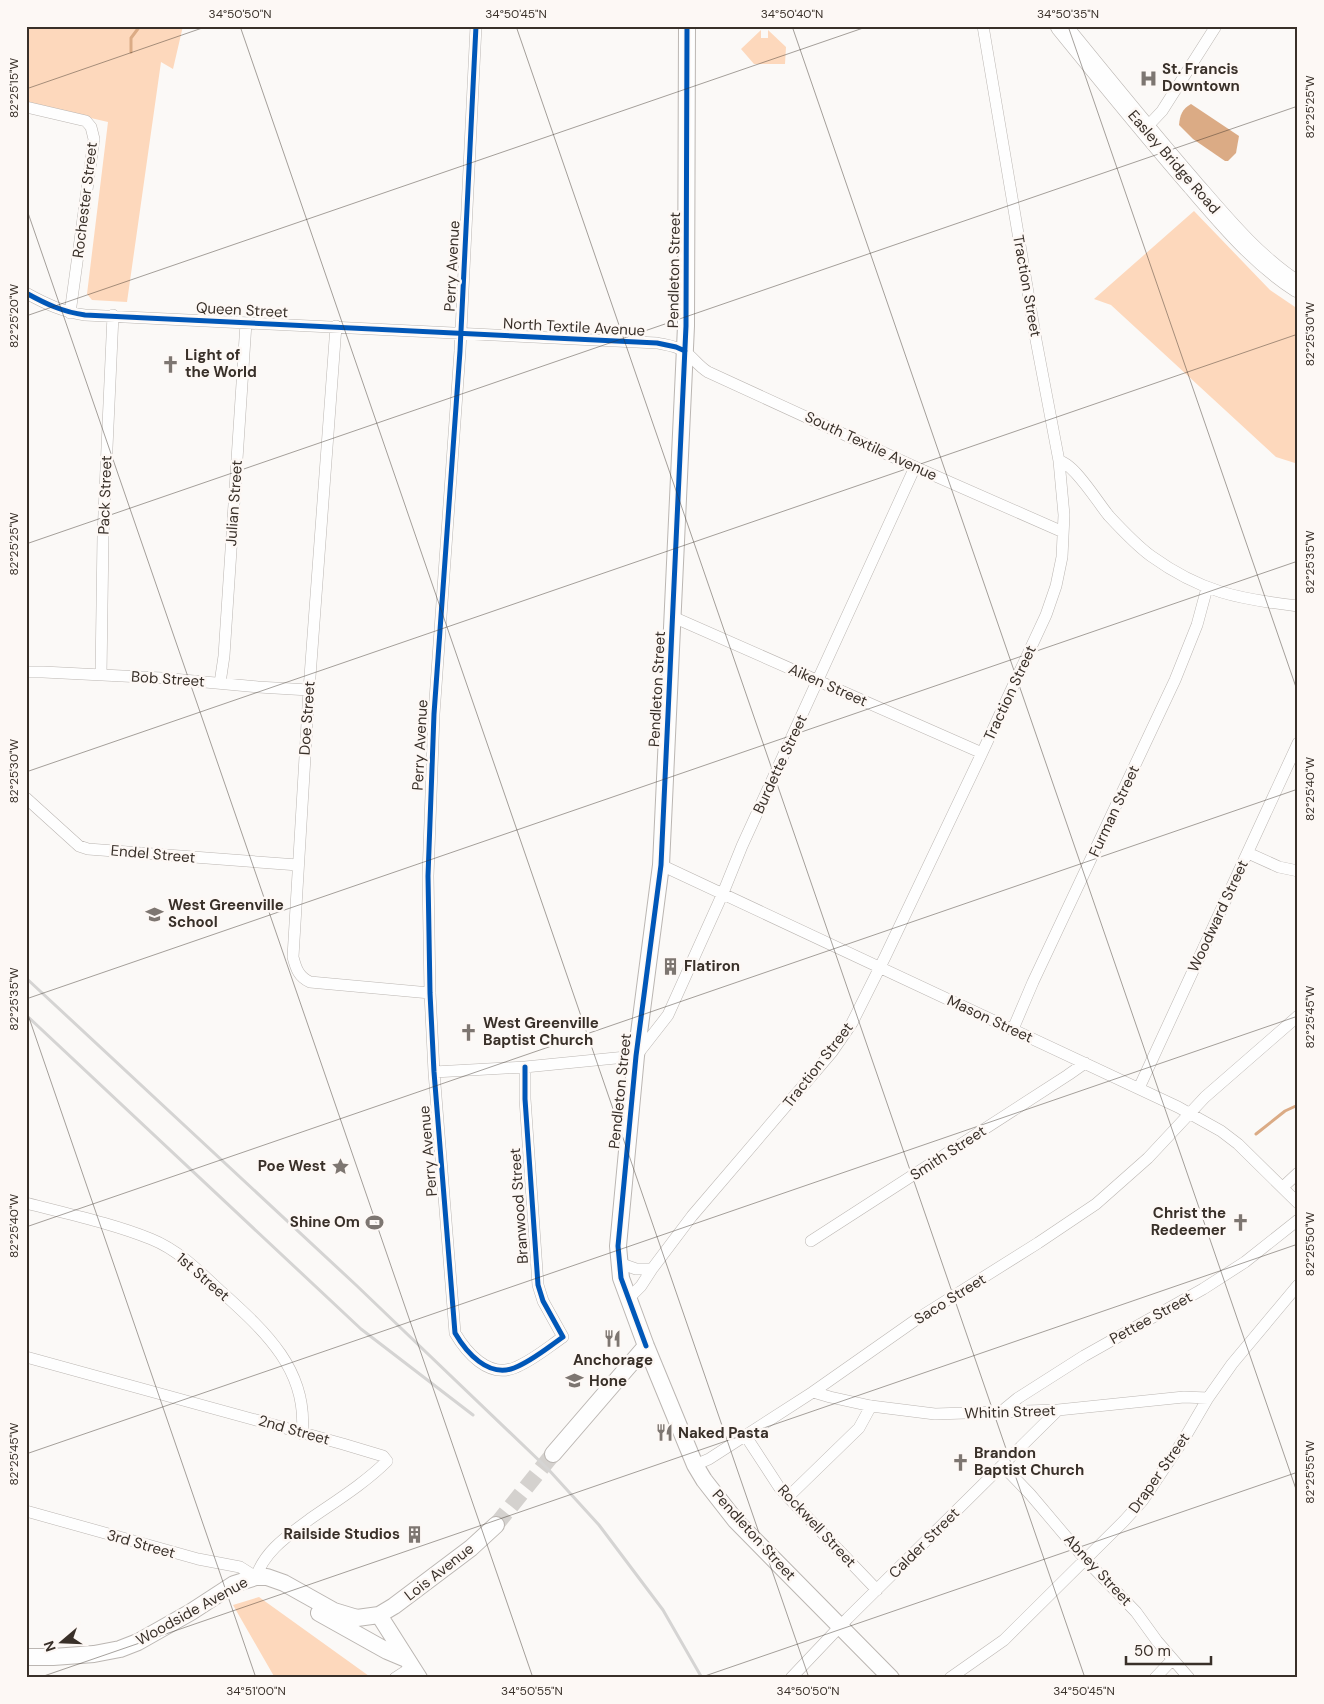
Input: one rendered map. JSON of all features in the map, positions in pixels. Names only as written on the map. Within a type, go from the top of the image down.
[{"type":"highway","name":"Easley Bridge Road","points":[[1061,26],[1145,129],[1250,248],[1280,275],[1298,287]]},
{"type":"main road","name":"Pendleton Street","points":[[687,26],[687,291],[661,865],[636,1056],[618,1246],[619,1263],[621,1278],[646,1346],[695,1464],[704,1480],[736,1520],[891,1678]]},
{"type":"main road","points":[[553,1454],[646,1346]]},
{"type":"main road","name":"Lois Avenue","points":[[379,1615],[394,1606],[471,1548],[496,1525]]},
{"type":"main road","name":"Woodside Avenue","points":[[26,1657],[94,1654],[138,1642],[191,1612],[234,1584],[256,1576],[267,1577],[284,1583],[334,1611],[357,1618],[379,1615]]},
{"type":"main road","points":[[284,1583],[312,1610],[387,1651],[412,1668]]},
{"type":"main road","points":[[379,1615],[412,1668]]},
{"type":"street","name":"Perry Avenue","points":[[476,26],[461,334],[434,714],[428,876],[430,993],[434,1072],[455,1333],[462,1346],[472,1358],[497,1369],[512,1369],[533,1358],[563,1337]]},
{"type":"street","name":"Traction Street","points":[[629,1298],[641,1286],[692,1216],[832,1052],[852,1023],[982,753],[1046,615],[1056,586],[1062,557],[1064,532],[1059,461],[1034,332],[983,26]]},
{"type":"street","points":[[1145,129],[1162,110],[1216,26]]},
{"type":"street","name":"Rochester Street","points":[[26,107],[86,121],[91,128],[94,139],[70,313]]},
{"type":"street","name":"Queen Street","points":[[27,295],[70,313],[461,334]]},
{"type":"street","name":"Pack Street","points":[[101,675],[103,536],[112,315]]},
{"type":"street","name":"Julian Street","points":[[220,683],[246,323]]},
{"type":"street","name":"Doe Street","points":[[336,326],[309,690],[293,958],[296,970],[303,979],[310,982],[430,993]]},
{"type":"street","name":"North Textile Avenue","points":[[461,334],[657,343],[685,352]]},
{"type":"street","name":"South Textile Avenue","points":[[685,352],[699,367],[708,372],[915,467],[1064,532]]},
{"type":"street","points":[[1059,461],[1065,462],[1075,471],[1109,516],[1135,543],[1152,556],[1207,588],[1256,601],[1298,606]]},
{"type":"street","name":"Burdette Street","points":[[636,1056],[668,1015],[742,846],[819,681],[915,467]]},
{"type":"street","name":"Furman Street","points":[[1013,1029],[1033,982],[1175,680],[1197,625],[1207,588]]},
{"type":"street","name":"Aiken Street","points":[[673,617],[982,753]]},
{"type":"street","name":"Bob Street","points":[[26,672],[162,678],[309,690]]},
{"type":"street","name":"Woodward Street","points":[[1139,1088],[1298,743]]},
{"type":"street","name":"Endel Street","points":[[26,798],[79,846],[298,865]]},
{"type":"street","points":[[1248,853],[1279,867],[1298,871]]},
{"type":"street","name":"Mason Street","points":[[661,865],[1190,1113],[1238,1144],[1298,1203]]},
{"type":"street","name":"Saco Street","points":[[695,1464],[709,1459],[813,1392],[917,1319],[1096,1204],[1148,1158],[1205,1097],[1298,1016]]},
{"type":"street","points":[[434,1072],[525,1067],[636,1056]]},
{"type":"street","name":"Smith Street","points":[[811,1241],[1068,1076],[1085,1063]]},
{"type":"street","name":"Branwood Street","points":[[525,1067],[525,1099],[538,1285],[543,1301],[563,1337]]},
{"type":"street","points":[[1283,1187],[1298,1173]]},
{"type":"street","name":"1st Street","points":[[26,1203],[124,1229],[152,1239],[168,1247],[186,1260],[261,1329],[280,1352],[299,1393],[304,1416],[302,1434]]},
{"type":"street","name":"Pettee Street","points":[[1001,1412],[1018,1398],[1084,1356],[1219,1279],[1245,1262],[1298,1220]]},
{"type":"street","points":[[619,1263],[636,1269],[652,1269]]},
{"type":"street","name":"Draper Street","points":[[950,1678],[1004,1640],[1143,1500],[1184,1439],[1208,1398],[1252,1338],[1298,1285]]},
{"type":"street","name":"2nd Street","points":[[26,1357],[383,1456],[387,1461],[372,1474],[280,1541],[260,1564],[256,1576]]},
{"type":"street","name":"Whitin Street","points":[[813,1392],[871,1406],[935,1414],[1058,1410],[1184,1397],[1208,1398]]},
{"type":"street","points":[[788,1497],[859,1428],[871,1406]]},
{"type":"street","name":"Calder Street","points":[[791,1678],[840,1626],[1058,1410]]},
{"type":"street","name":"Rockwell Street","points":[[745,1435],[779,1487],[877,1590]]},
{"type":"street","name":"Abney Street","points":[[1002,1466],[1030,1494],[1085,1559],[1136,1612],[1172,1660],[1189,1678]]},
{"type":"street","name":"3rd Street","points":[[26,1511],[198,1559],[240,1567],[256,1576]]},
{"type":"street","points":[[1155,1678],[1172,1660]]},
{"type":"street","points":[[395,1678],[412,1668]]},
{"type":"shaded area","points":[[26,26],[183,26],[173,69],[161,62],[127,302],[92,300],[87,294],[108,122],[26,103]]},
{"type":"shaded area","points":[[761,30],[761,38],[768,38],[768,30],[786,47],[785,64],[754,64],[741,49]]},
{"type":"shaded area","points":[[1191,104],[1239,136],[1236,153],[1228,161],[1225,161],[1193,139],[1179,125],[1182,113]]},
{"type":"shaded area","points":[[1194,211],[1270,290],[1298,309],[1298,464],[1276,457],[1111,305],[1094,299]]},
{"type":"shaded area","points":[[259,1597],[369,1676],[366,1678],[275,1678],[233,1605]]},
{"type":"waterway","points":[[131,52],[131,38],[140,26]]},
{"type":"waterway","points":[[1256,1134],[1285,1111],[1298,1105]]},
{"type":"tunnel","points":[[496,1525],[553,1454]]},
{"type":"railway","points":[[26,978],[356,1285],[548,1469],[599,1525],[663,1610],[702,1678]]},
{"type":"railway","points":[[26,1015],[361,1329],[473,1415]]},
{"type":"cycle path","points":[[476,26],[460,351],[434,714],[428,876],[430,993],[434,1072],[455,1333],[465,1348],[479,1361],[495,1369],[504,1370],[527,1362],[563,1337],[543,1301],[538,1285],[525,1099],[525,1067]]},
{"type":"cycle path","points":[[646,1346],[621,1278],[618,1246],[636,1056],[661,865],[686,326],[687,26]]},
{"type":"cycle path","points":[[26,293],[55,307],[85,315],[657,343],[685,351]]},
{"type":"place","name":"St. Francis Downtown","points":[[1148,78]]},
{"type":"place","name":"Light of the World","points":[[171,364]]},
{"type":"place","name":"West Greenville School","points":[[154,914]]},
{"type":"place","name":"Flatiron","points":[[670,966]]},
{"type":"place","name":"West Greenville Baptist Church","points":[[469,1032]]},
{"type":"place","name":"Poe West","points":[[340,1166]]},
{"type":"place","name":"Shine Om","points":[[374,1222]]},
{"type":"place","name":"Christ the Redeemer","points":[[1240,1222]]},
{"type":"place","name":"Anchorage","points":[[613,1339]]},
{"type":"place","name":"Hone","points":[[575,1381]]},
{"type":"place","name":"Naked Pasta","points":[[664,1433]]},
{"type":"place","name":"Brandon Baptist Church","points":[[960,1462]]},
{"type":"place","name":"Railside Studios","points":[[414,1534]]}]
